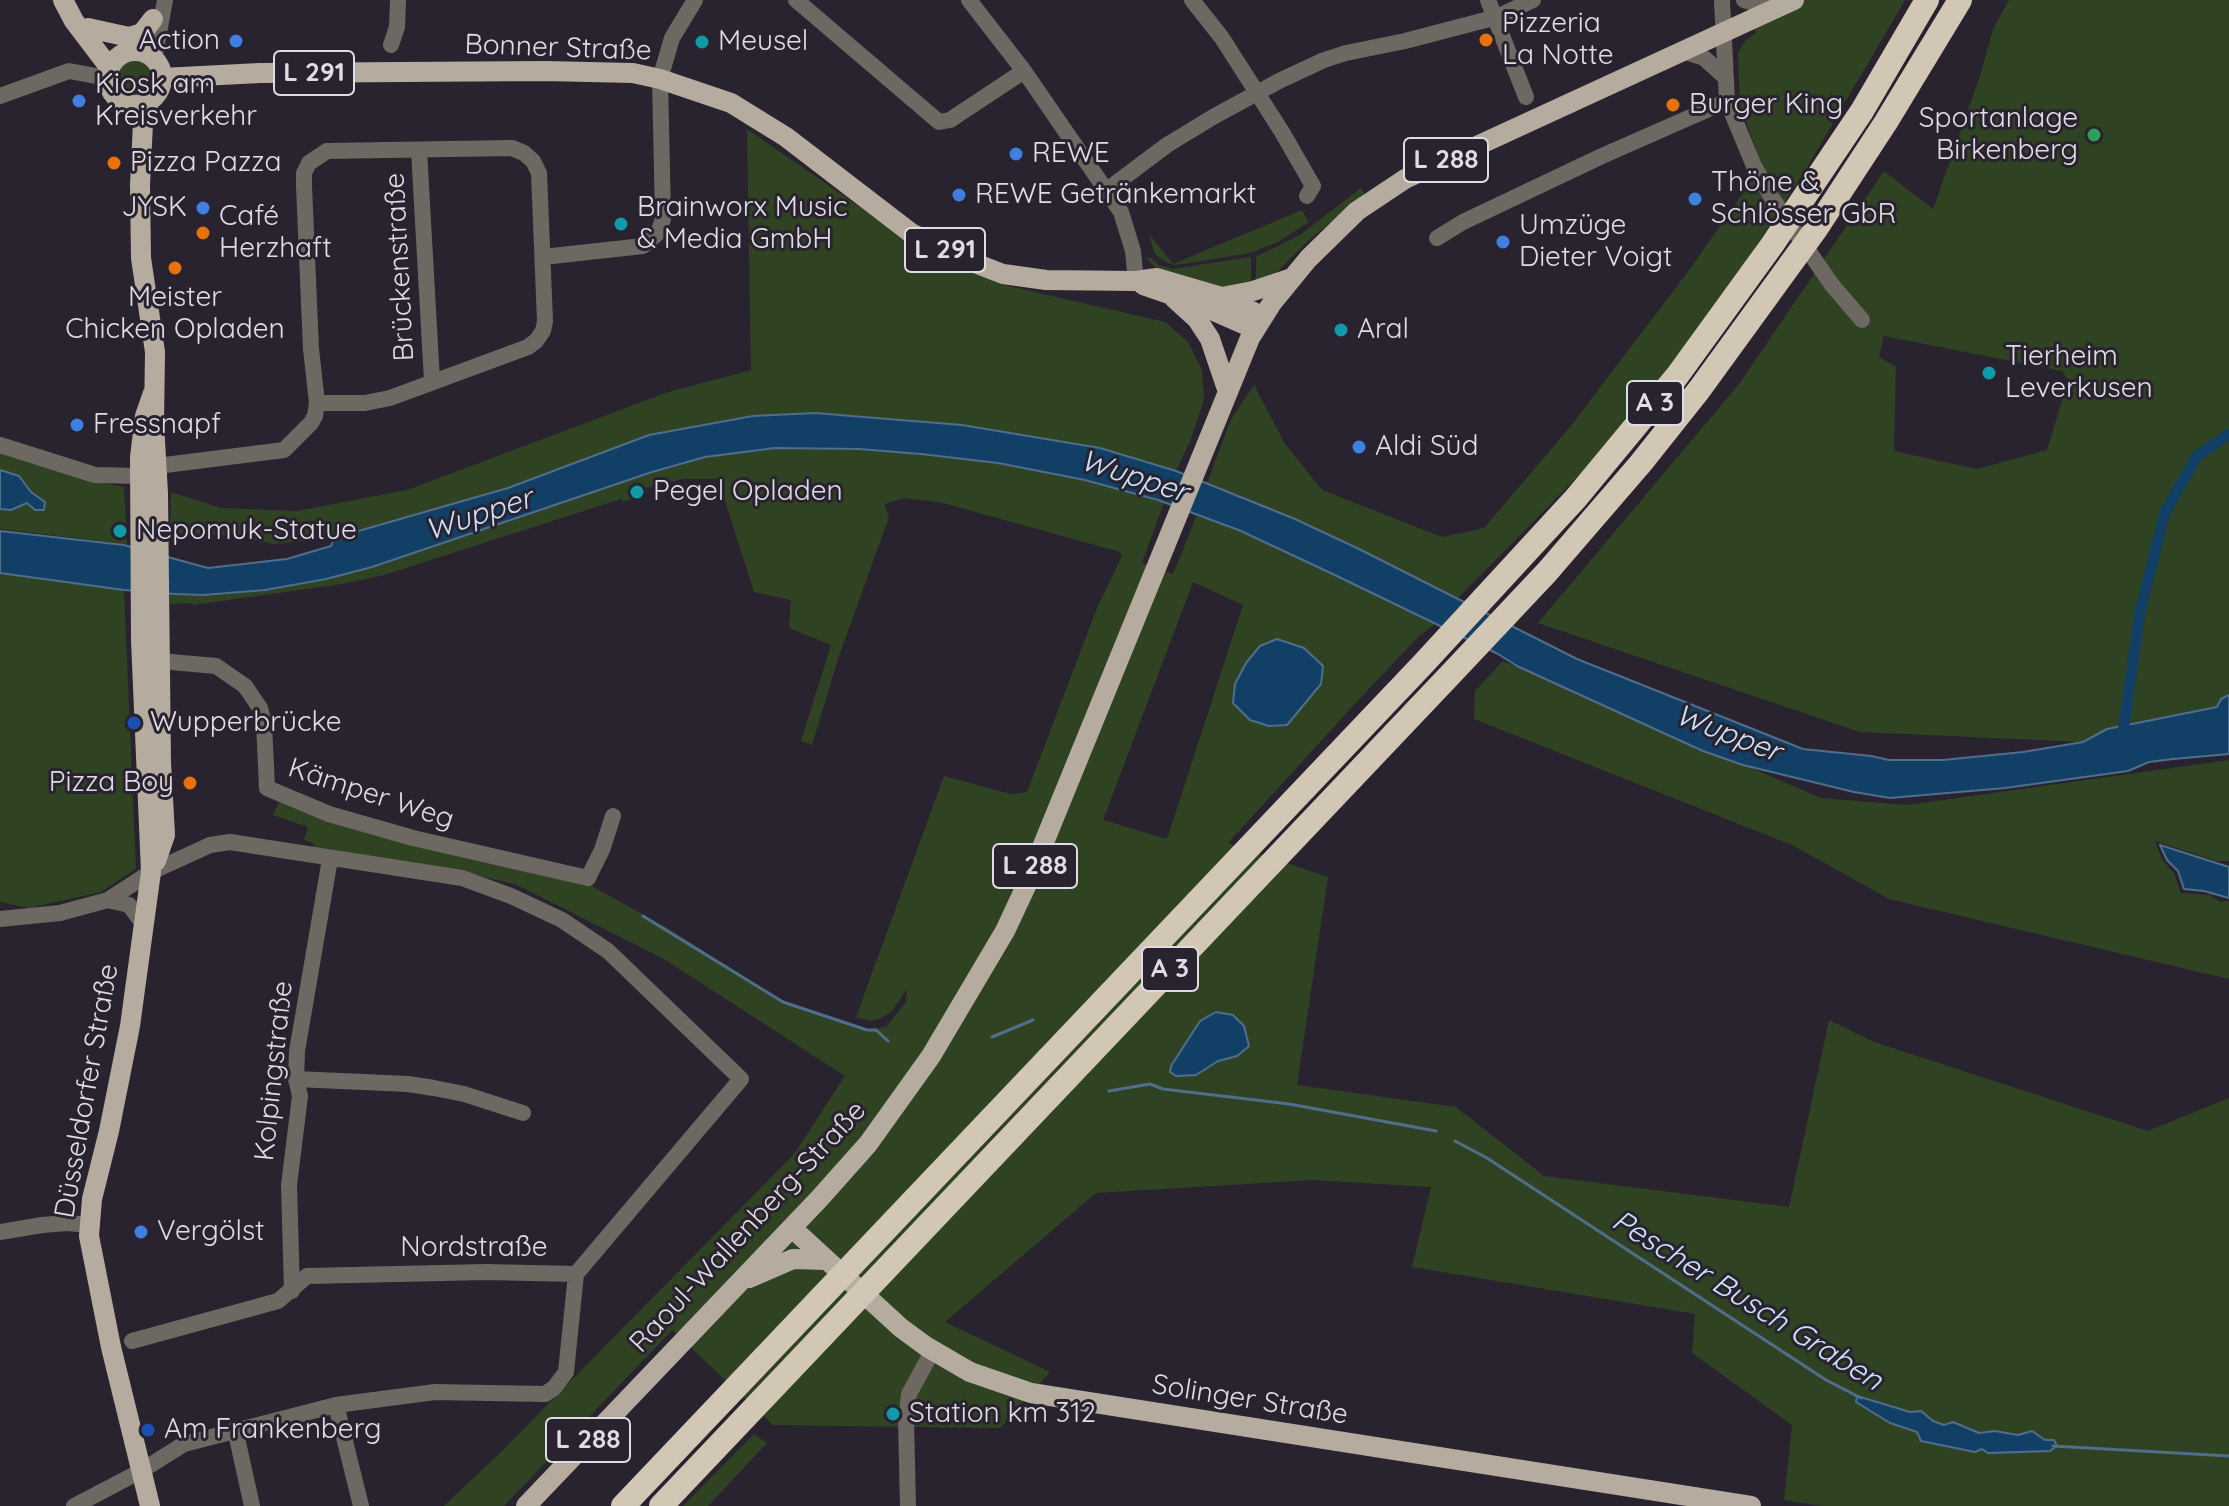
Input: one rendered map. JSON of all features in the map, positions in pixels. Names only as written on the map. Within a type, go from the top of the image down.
[{"type":"highway","name":"A 3","points":[[623,1506],[1423,664],[1576,498],[1677,376],[1772,245],[1862,111],[1927,0]]},
{"type":"highway","name":"A 3","points":[[661,1506],[1547,572],[1641,463],[1788,270],[1886,122],[1960,0]]},
{"type":"main road","points":[[65,0],[101,41],[133,65]]},
{"type":"main road","name":"Düsseldorfer Straße","points":[[65,0],[87,40],[133,65],[157,94],[149,101],[143,123],[140,185],[141,258],[155,352],[153,393],[142,434],[149,471],[151,661],[165,835],[151,872],[130,1026],[92,1199],[90,1225],[90,1248],[97,1281],[150,1506]]},
{"type":"main road","name":"L 288","points":[[1228,392],[1258,323],[1292,278],[1334,232],[1386,189],[1558,106],[1794,0]]},
{"type":"main road","points":[[88,28],[129,37],[142,33],[153,19]]},
{"type":"main road","name":"Düsseldorfer Straße","points":[[133,65],[115,96],[122,102],[135,147],[140,185]]},
{"type":"main road","name":"Bonner Straße","points":[[133,65],[260,73],[633,73],[660,79],[731,103],[786,137],[911,233],[959,257],[1003,274],[1046,280],[1136,281],[1157,278],[1222,297],[1258,323]]},
{"type":"main road","points":[[122,102],[141,105],[149,101]]},
{"type":"main road","points":[[1222,297],[1292,278]]},
{"type":"main road","name":"Bonner Straße","points":[[1136,281],[1171,296],[1258,323]]},
{"type":"main road","points":[[1171,296],[1197,319],[1210,339],[1228,392]]},
{"type":"main road","name":"Raoul-Wallenberg-Straße","points":[[526,1506],[792,1228],[868,1144],[931,1056],[1005,931],[1046,841],[1228,392]]},
{"type":"main road","name":"Solinger Straße","points":[[792,1228],[901,1328],[958,1365],[990,1380],[1031,1393],[1751,1506]]},
{"type":"main road","points":[[740,1282],[793,1259],[825,1260]]},
{"type":"street","points":[[133,65],[163,0]]},
{"type":"street","points":[[133,65],[163,0]]},
{"type":"street","points":[[391,45],[397,27],[398,0]]},
{"type":"street","points":[[543,257],[643,246],[658,233],[663,219],[660,79],[672,38],[695,0]]},
{"type":"street","points":[[796,0],[942,123],[1024,71]]},
{"type":"street","points":[[969,0],[1024,71],[1107,190],[1126,222],[1136,281]]},
{"type":"street","points":[[1192,0],[1222,38],[1258,93],[1313,186],[1307,196]]},
{"type":"street","points":[[1488,0],[1526,97]]},
{"type":"street","points":[[1107,190],[1167,145],[1258,93],[1346,53],[1497,17],[1533,0]]},
{"type":"street","points":[[1722,0],[1727,101],[1754,166],[1772,198],[1832,285],[1862,320]]},
{"type":"street","points":[[1744,0],[1774,9]]},
{"type":"street","points":[[1682,51],[1704,58],[1724,76]]},
{"type":"street","points":[[0,96],[69,71],[133,65]]},
{"type":"street","points":[[1437,238],[1463,222],[1612,151],[1727,101]]},
{"type":"street","name":"Brückenstraße","points":[[317,403],[365,403],[390,398],[528,347],[536,341],[545,321],[539,173],[533,161],[512,148],[419,150],[432,381]]},
{"type":"street","points":[[0,445],[95,475],[149,471],[284,450],[311,423],[317,403],[311,349],[304,173],[309,163],[327,151],[419,150]]},
{"type":"street","name":"Kämper Weg","points":[[151,661],[216,666],[245,686],[260,708],[264,724],[267,788],[329,814],[413,838],[588,878],[602,850],[613,816]]},
{"type":"street","points":[[0,919],[60,913],[108,900],[151,872],[210,845],[230,842],[330,859]]},
{"type":"street","name":"Kolpingstraße","points":[[292,1291],[289,1185],[300,1096],[296,1079],[302,1018],[330,859]]},
{"type":"street","name":"Nordstraße","points":[[132,1341],[278,1301],[307,1276],[486,1272],[576,1274],[741,1079],[608,951],[562,920],[472,880],[330,859]]},
{"type":"street","points":[[108,900],[129,905],[144,925]]},
{"type":"street","points":[[296,1079],[408,1084],[464,1094],[523,1113]]},
{"type":"street","points":[[0,1232],[58,1224],[90,1225]]},
{"type":"street","points":[[74,1506],[141,1471],[184,1444],[235,1429],[336,1405],[435,1392],[545,1394],[566,1372],[576,1274]]},
{"type":"street","points":[[908,1506],[906,1419],[909,1394],[927,1361]]},
{"type":"street","points":[[336,1405],[361,1506]]},
{"type":"street","points":[[235,1429],[252,1506]]},
{"type":"green space","points":[[1753,0],[1905,0],[1806,169],[1718,305],[1610,444],[1458,598],[1297,520],[1207,483],[1231,419],[1254,385],[1285,444],[1322,490],[1442,537],[1484,528],[1570,427],[1687,273],[1762,166],[1740,105],[1738,53],[1745,41],[1756,33]]},
{"type":"green space","points":[[2009,0],[2229,0],[2229,695],[2221,699],[2217,707],[2107,729],[2083,742],[1860,732],[1538,623],[1739,384],[1884,171],[1933,209],[1981,73],[1993,29]],"holes":[[[1884,336],[2062,371],[2068,380],[2047,450],[1977,469],[1894,451],[1896,367],[1879,357]]]},
{"type":"green space","points":[[135,58],[148,64],[154,77],[148,90],[135,96],[122,90],[116,77],[122,64]]},
{"type":"green space","points":[[747,129],[903,237],[945,261],[1004,285],[1165,322],[1188,342],[1202,370],[1204,400],[1176,471],[1100,448],[915,420],[815,413],[753,416],[649,435],[508,488],[334,538],[274,544],[235,536],[170,533],[171,492],[221,508],[297,511],[407,490],[668,392],[751,370]]},
{"type":"green space","points":[[1361,188],[1365,194],[1308,241],[1275,274],[1256,285],[1256,257],[1300,235]]},
{"type":"green space","points":[[1302,210],[1309,222],[1276,243],[1249,253],[1196,262],[1175,265],[1164,261],[1155,254],[1148,233],[1173,264]]},
{"type":"green space","points":[[1251,257],[1251,286],[1222,287],[1157,269],[1146,258],[1172,269]]},
{"type":"green space","points":[[775,448],[859,449],[998,463],[1085,480],[1164,502],[1142,563],[1173,574],[1197,515],[1241,531],[1435,624],[1419,636],[1228,843],[1328,877],[1297,1085],[1456,1107],[1544,1176],[1789,1207],[1829,1020],[1874,1042],[2148,1131],[2229,1098],[2229,1506],[1822,1506],[1784,1500],[1792,1425],[1692,1353],[1695,1314],[1412,1267],[1431,1187],[1312,1180],[1096,1193],[945,1322],[1050,1372],[1000,1428],[773,1425],[672,1330],[504,1506],[444,1506],[794,1154],[845,1076],[664,959],[515,884],[429,865],[317,849],[313,843],[304,840],[308,827],[273,815],[279,802],[326,820],[590,885],[669,929],[787,1004],[869,1029],[886,1027],[906,1002],[907,989],[891,1012],[881,1018],[870,1021],[856,1017],[944,776],[1011,794],[1027,792],[1097,608],[1122,556],[1120,552],[943,503],[905,498],[884,504],[889,517],[839,656],[812,745],[801,741],[831,645],[789,628],[791,600],[754,592],[718,479],[683,479],[646,488],[647,494],[623,502],[621,499],[384,575],[342,584],[193,605],[170,604],[170,593],[203,595],[265,590],[326,579],[372,567],[705,457]],"holes":[[[1193,582],[1243,605],[1167,839],[1103,820]],[[1216,1012],[1233,1015],[1237,1056],[1218,1061],[1196,1075],[1171,1066],[1201,1021]]]},
{"type":"green space","points":[[0,449],[83,479],[124,487],[127,544],[0,529]]},
{"type":"green space","points":[[0,573],[124,590],[136,869],[101,892],[29,908],[0,902]]},
{"type":"green space","points":[[1503,661],[1821,798],[1907,805],[2229,760],[2229,861],[2216,861],[2155,841],[2162,860],[2174,873],[2181,893],[2210,895],[2220,902],[2229,901],[2229,979],[1889,899],[1792,845],[1474,719],[1475,691]]},
{"type":"green space","points":[[754,1434],[767,1443],[708,1506],[683,1506]]},
{"type":"water","name":"Wupper","points":[[815,413],[962,425],[1100,448],[1176,471],[1295,519],[1359,549],[1577,659],[1803,749],[1889,760],[1943,760],[2023,752],[2083,742],[2107,729],[2217,707],[2221,699],[2229,695],[2229,754],[2149,762],[2128,771],[2005,788],[1890,798],[1854,792],[1743,765],[1703,751],[1517,666],[1498,654],[1241,531],[1158,500],[1085,480],[998,463],[921,454],[859,449],[775,448],[705,457],[372,567],[265,590],[176,594],[0,573],[0,531],[124,545],[208,568],[287,559],[331,546],[334,538],[508,488],[649,435],[753,416]]},
{"type":"water","points":[[0,470],[19,476],[31,492],[45,502],[44,510],[35,510],[27,503],[11,510],[0,509]]},
{"type":"water","points":[[1277,639],[1304,648],[1323,666],[1321,684],[1287,725],[1269,726],[1250,720],[1233,703],[1235,684],[1246,663],[1260,646]]},
{"type":"water","points":[[2160,845],[2229,867],[2229,898],[2184,889],[2178,871],[2167,860]]},
{"type":"water","points":[[1216,1012],[1233,1015],[1244,1026],[1249,1046],[1237,1056],[1218,1061],[1196,1075],[1176,1076],[1170,1072],[1200,1021]]},
{"type":"water","points":[[1857,1396],[1910,1412],[1921,1411],[1933,1421],[1944,1425],[1953,1422],[1979,1433],[1995,1431],[2018,1435],[2032,1431],[2045,1440],[2054,1440],[2057,1446],[2050,1451],[1988,1453],[1982,1449],[1975,1452],[1921,1441],[1917,1432],[1890,1423],[1856,1402]]},
{"type":"waterway","points":[[2122,739],[2140,612],[2165,512],[2197,456],[2229,434]]},
{"type":"waterway","name":"Pescher Busch Graben","points":[[643,916],[783,1002],[867,1030],[876,1030],[888,1041]]},
{"type":"waterway","name":"Pescher Busch Graben","points":[[992,1037],[1033,1020]]},
{"type":"waterway","name":"Pescher Busch Graben","points":[[1109,1091],[1150,1084],[1163,1089],[1289,1104],[1436,1131]]},
{"type":"waterway","name":"Pescher Busch Graben","points":[[1455,1141],[1487,1158],[1826,1380],[1861,1398]]},
{"type":"waterway","name":"Pescher Busch Graben","points":[[2053,1446],[2229,1456]]},
{"type":"place","name":"Pizzeria La Notte","points":[[1486,40]]},
{"type":"place","name":"Action","points":[[236,41]]},
{"type":"place","name":"Meusel","points":[[702,42]]},
{"type":"place","name":"Kiosk am Kreisverkehr","points":[[79,101]]},
{"type":"place","name":"Burger King","points":[[1673,105]]},
{"type":"place","name":"Sportanlage Birkenberg","points":[[2094,135]]},
{"type":"place","name":"REWE","points":[[1016,154]]},
{"type":"place","name":"Pizza Pazza","points":[[114,163]]},
{"type":"place","name":"REWE Getränkemarkt","points":[[959,195]]},
{"type":"place","name":"Thöne & Schlösser GbR","points":[[1695,199]]},
{"type":"place","name":"JYSK","points":[[203,208]]},
{"type":"place","name":"Brainworx Music & Media GmbH","points":[[621,224]]},
{"type":"place","name":"Café Herzhaft","points":[[203,233]]},
{"type":"place","name":"Umzüge Dieter Voigt","points":[[1503,242]]},
{"type":"place","name":"Meister Chicken Opladen","points":[[175,268]]},
{"type":"place","name":"Aral","points":[[1341,330]]},
{"type":"place","name":"Tierheim Leverkusen","points":[[1989,373]]},
{"type":"place","name":"Fressnapf","points":[[77,425]]},
{"type":"place","name":"Aldi Süd","points":[[1359,447]]},
{"type":"place","name":"Pegel Opladen","points":[[637,492]]},
{"type":"place","name":"Nepomuk-Statue","points":[[120,531]]},
{"type":"place","name":"Wupperbrücke","points":[[134,723]]},
{"type":"place","name":"Pizza Boy","points":[[190,783]]},
{"type":"place","name":"Vergölst","points":[[141,1232]]},
{"type":"place","name":"Station km 312","points":[[893,1414]]},
{"type":"place","name":"Am Frankenberg","points":[[148,1430]]}]
